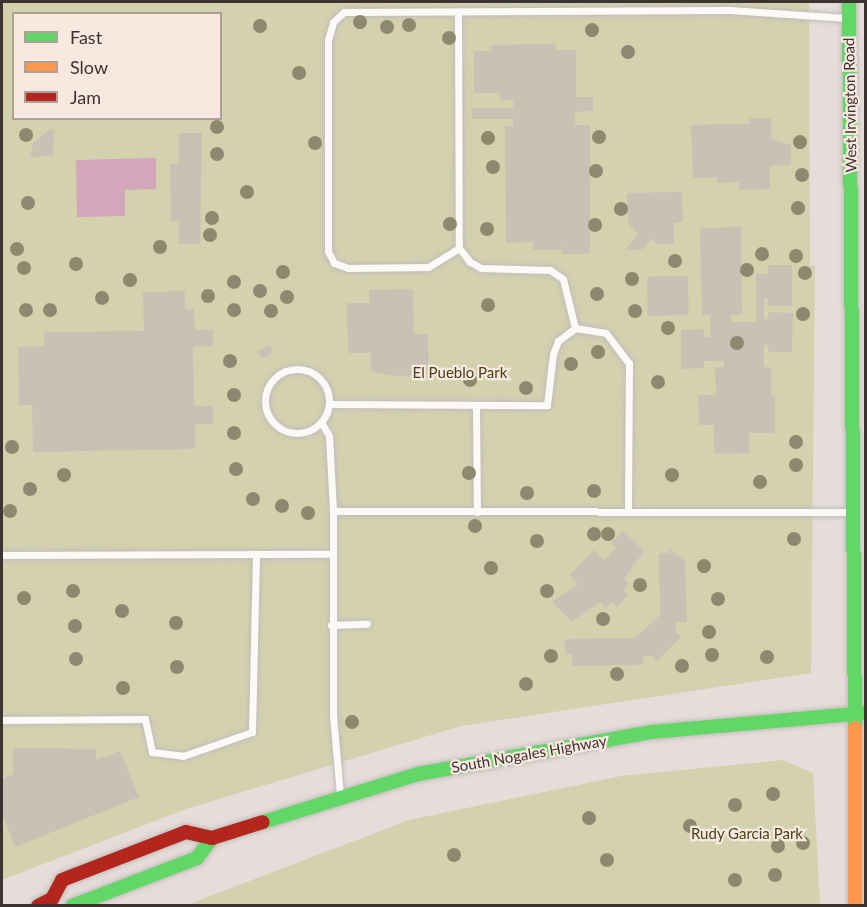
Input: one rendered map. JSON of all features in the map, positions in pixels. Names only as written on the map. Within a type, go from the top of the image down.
[{"type":"main road","name":"West Irvington Road","points":[[849,2],[860,354],[855,512],[860,713],[855,906]]},
{"type":"main road","name":"South Nogales Highway","points":[[38,906],[52,899],[62,880],[186,832],[212,837],[418,774],[652,732],[860,713]]},
{"type":"main road","points":[[52,899],[71,906],[197,858],[212,837]]},
{"type":"lane","points":[[459,248],[428,267],[348,268],[334,263],[328,250],[328,40],[333,22],[344,12],[729,10],[849,18]]},
{"type":"lane","points":[[458,12],[459,248],[470,262],[481,268],[550,270],[563,279],[575,328]]},
{"type":"lane","points":[[329,404],[547,405],[553,354],[558,341],[575,328],[606,333],[629,363],[628,512]]},
{"type":"lane","points":[[286,370],[308,370],[324,384],[329,404],[321,422],[303,432],[282,430],[267,414],[265,404],[270,383],[286,370]]},
{"type":"lane","points":[[476,405],[477,512]]},
{"type":"lane","points":[[321,422],[329,436],[333,512],[330,554],[333,715],[340,798]]},
{"type":"lane","points":[[333,512],[855,512]]},
{"type":"lane","points":[[2,555],[330,554]]},
{"type":"lane","points":[[2,720],[145,719],[152,752],[183,756],[252,732],[256,555]]},
{"type":"lane","points":[[331,625],[367,624]]},
{"type":"green space","name":"El Pueblo Park","points":[[2,2],[809,2],[810,265],[815,266],[811,673],[461,726],[186,809],[2,880]]},
{"type":"green space","name":"Rudy Garcia Park","points":[[783,760],[813,773],[820,905],[187,905],[409,820],[621,776]]},
{"type":"shaded area","points":[[156,158],[156,189],[125,190],[125,216],[77,217],[76,160]]},
{"type":"building","points":[[556,44],[556,50],[576,50],[576,97],[593,97],[593,111],[575,112],[575,125],[590,125],[590,254],[562,254],[562,244],[561,250],[533,250],[533,242],[506,243],[505,126],[513,126],[513,119],[472,119],[472,108],[513,108],[513,100],[500,100],[500,93],[474,93],[474,51],[491,51],[491,45]]},
{"type":"building","points":[[750,118],[771,118],[771,139],[791,145],[791,165],[770,166],[770,189],[739,190],[739,182],[717,183],[717,177],[693,178],[691,125],[749,124]]},
{"type":"building","points":[[50,129],[54,130],[53,156],[30,157],[33,143]]},
{"type":"building","points":[[179,133],[202,133],[200,244],[179,244],[179,221],[171,221],[170,164],[179,164]]},
{"type":"building","points":[[682,192],[683,222],[674,223],[674,244],[659,244],[651,239],[644,249],[625,250],[638,234],[628,223],[627,193]]},
{"type":"building","points":[[741,227],[742,314],[731,315],[731,322],[756,322],[756,274],[768,274],[768,265],[792,265],[792,306],[768,306],[768,298],[764,298],[764,319],[769,319],[768,312],[793,313],[792,352],[768,352],[769,345],[764,345],[764,367],[771,367],[771,395],[775,395],[775,433],[749,433],[749,453],[714,454],[714,425],[699,425],[698,395],[716,395],[715,367],[724,368],[724,361],[704,361],[704,368],[681,369],[681,330],[704,329],[704,337],[710,337],[710,315],[702,315],[700,228]]},
{"type":"building","points":[[688,276],[689,315],[648,316],[647,277]]},
{"type":"building","points":[[413,289],[414,334],[428,334],[429,375],[395,376],[371,371],[371,353],[348,353],[347,303],[370,303],[369,290]]},
{"type":"building","points":[[185,291],[185,309],[194,309],[195,330],[213,329],[213,346],[193,347],[194,406],[213,406],[213,424],[195,424],[195,449],[33,452],[32,405],[19,405],[18,347],[44,346],[44,332],[144,331],[143,292]]},
{"type":"building","points":[[269,345],[273,352],[262,358],[258,352]]},
{"type":"building","points":[[623,531],[644,551],[624,579],[629,584],[623,590],[628,595],[617,607],[612,602],[606,608],[600,602],[572,622],[552,602],[578,584],[570,575],[594,550],[604,560],[616,548],[611,543]]},
{"type":"building","points":[[669,548],[685,561],[687,622],[676,622],[676,632],[681,637],[657,661],[652,656],[643,656],[643,665],[572,666],[572,654],[565,655],[565,639],[635,638],[660,615],[659,553],[669,553]]},
{"type":"building","points":[[13,748],[96,749],[96,760],[120,751],[139,797],[15,847],[2,813],[2,779],[13,774]]},
{"type":"traffic: fast","points":[[849,2],[855,728]]},
{"type":"traffic: fast","points":[[263,822],[418,774],[652,732],[866,713]]},
{"type":"traffic: fast","points":[[72,906],[197,858],[212,838]]},
{"type":"traffic: slow","points":[[855,728],[855,906]]},
{"type":"traffic: jam","points":[[38,906],[52,899],[62,880],[186,832],[212,838],[263,822]]}]
